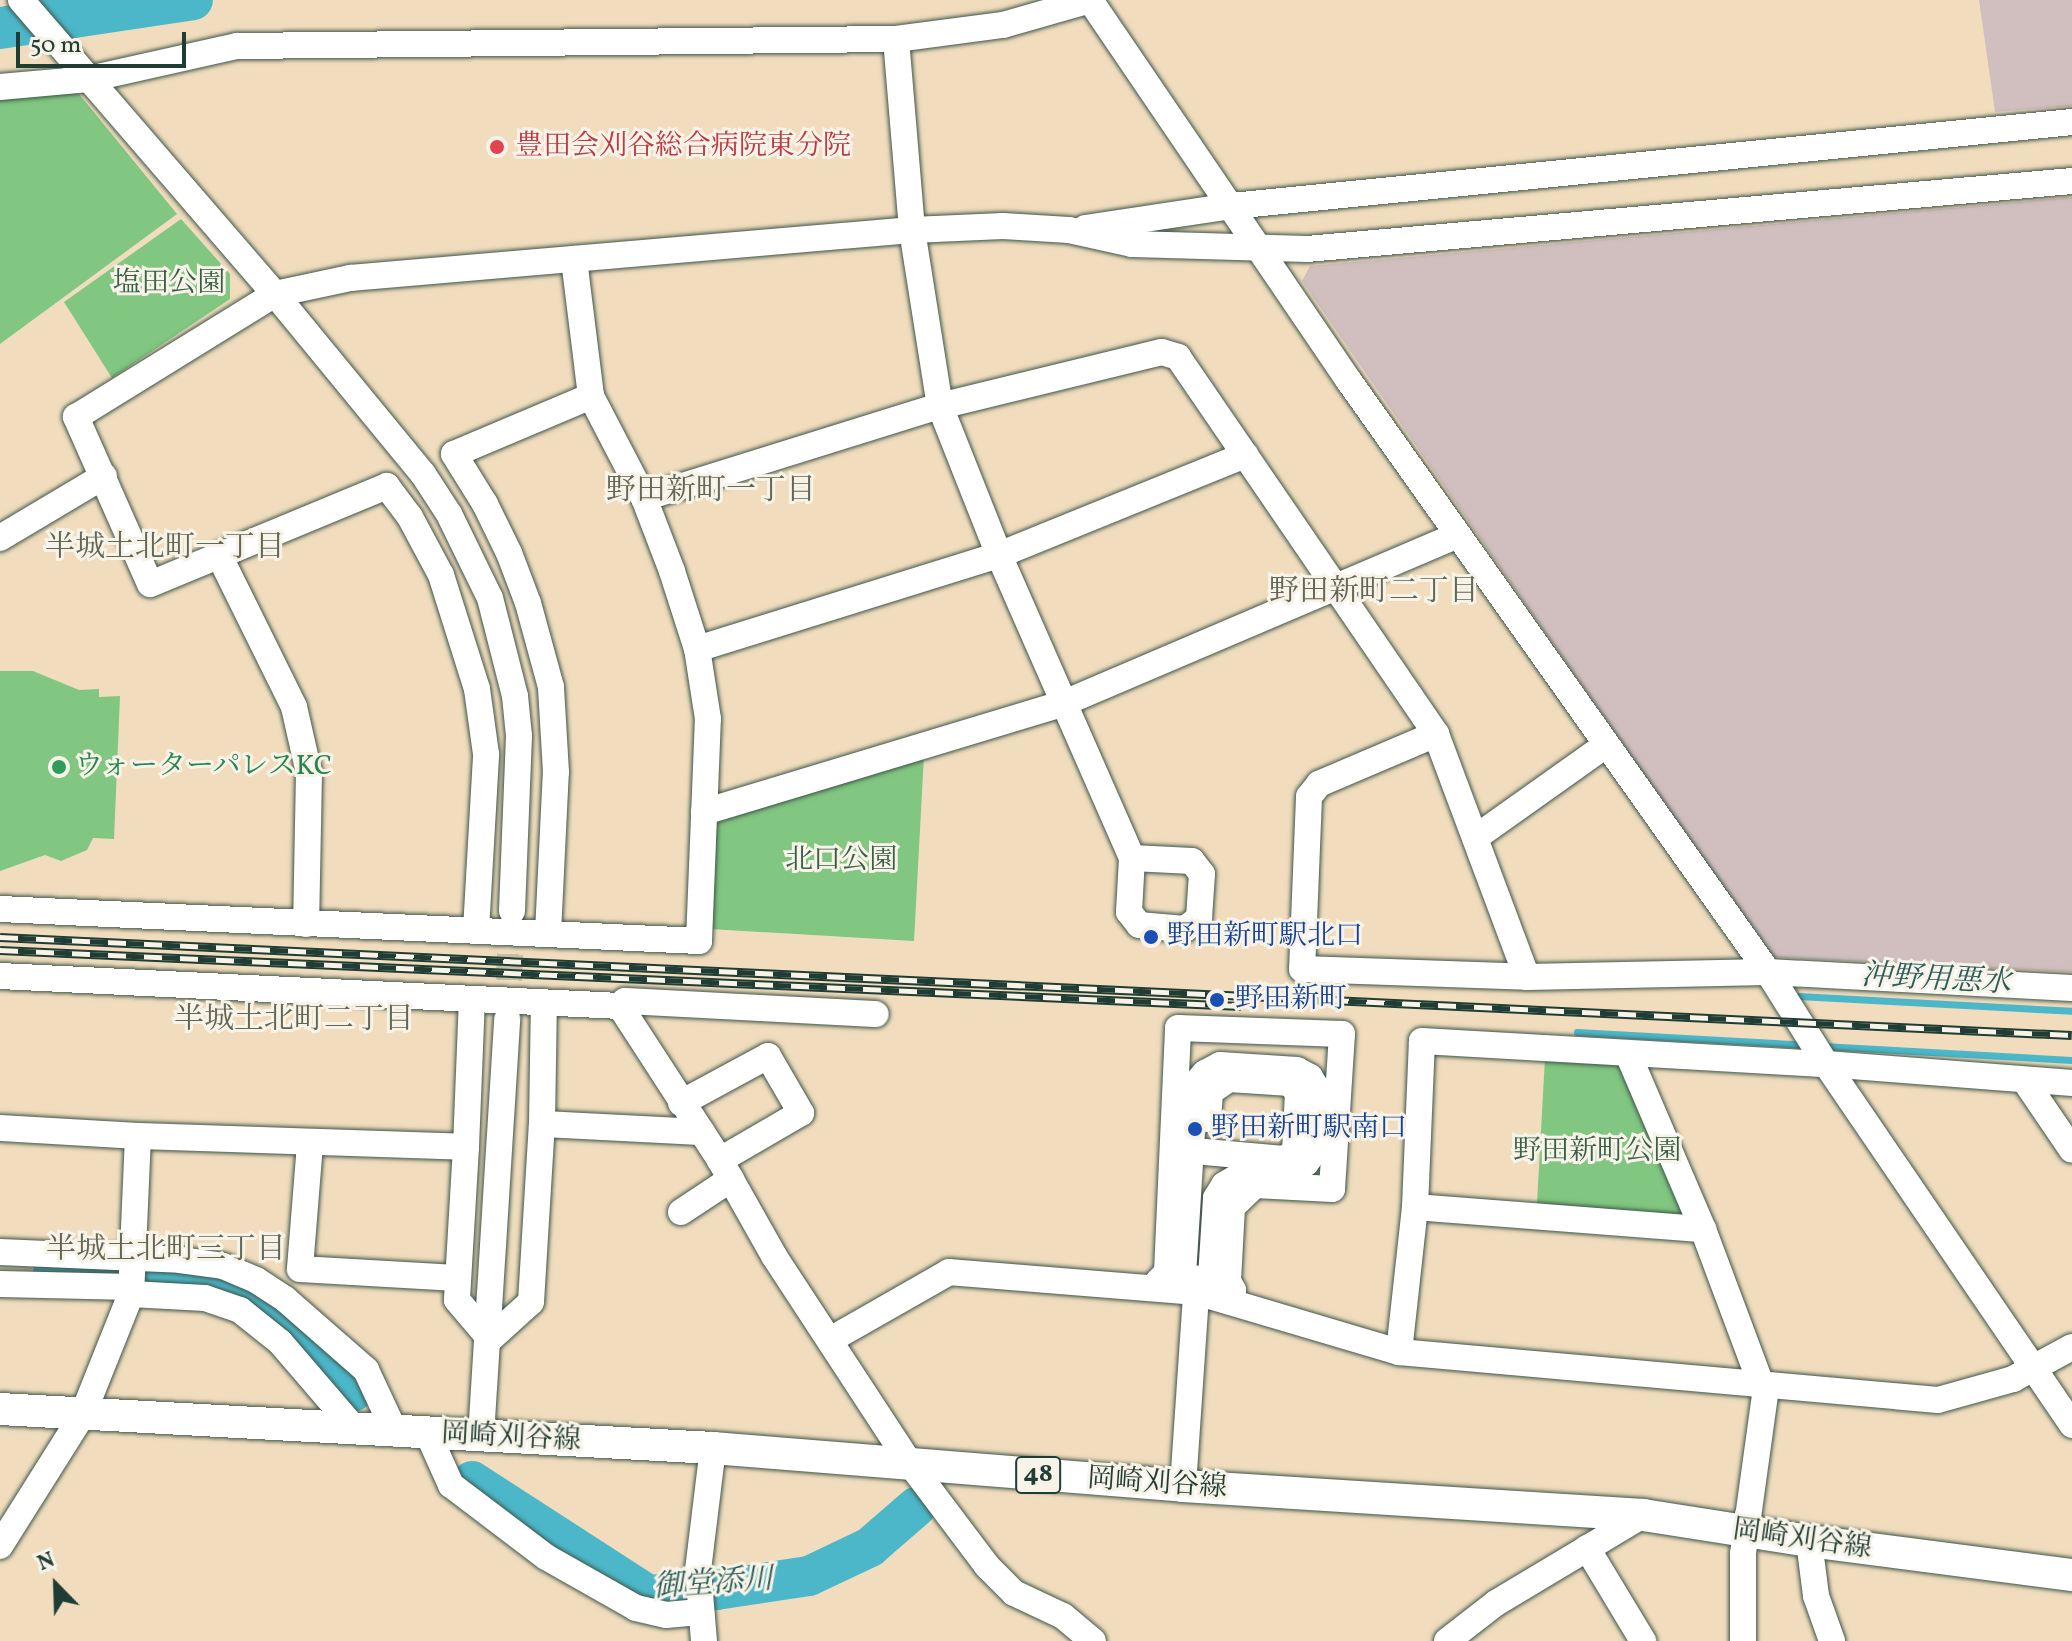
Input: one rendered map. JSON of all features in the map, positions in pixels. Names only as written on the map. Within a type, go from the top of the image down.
[{"type":"main road","name":"岡崎刈谷線","points":[[0,1409],[713,1448],[1183,1486],[1643,1515],[1809,1541],[2072,1575]]},
{"type":"street","points":[[21,0],[275,294],[423,474],[457,528],[490,598],[515,696],[519,736],[512,911]]},
{"type":"street","points":[[0,87],[237,46],[896,39],[1003,25],[1090,0],[1458,535],[1768,972],[1826,1064],[2072,1425]]},
{"type":"street","points":[[896,39],[912,230],[940,406],[999,555],[1132,858]]},
{"type":"street","points":[[1069,230],[1232,206],[2072,122]]},
{"type":"street","points":[[476,930],[486,754],[477,689],[441,575],[410,517],[387,486],[150,584],[76,417],[275,294],[350,278],[912,230],[1003,226],[1069,230],[1132,244],[1307,249],[2072,181]]},
{"type":"street","points":[[0,909],[699,941],[708,719],[697,649],[644,498],[591,396],[574,259]]},
{"type":"street","points":[[644,498],[940,406],[1166,352],[1178,357],[1338,586],[1436,734],[1527,977]]},
{"type":"street","points":[[548,933],[556,772],[551,687],[528,603],[509,553],[485,504],[454,454],[591,396]]},
{"type":"street","points":[[697,649],[999,555],[1245,455]]},
{"type":"street","points":[[0,538],[104,476]]},
{"type":"street","points":[[704,812],[1064,703],[1458,535]]},
{"type":"street","points":[[220,557],[294,707],[309,773],[306,924]]},
{"type":"street","points":[[1436,734],[1319,784],[1309,797],[1302,969],[1527,977],[1768,972],[2072,988]]},
{"type":"street","points":[[1475,838],[1606,745]]},
{"type":"street","points":[[0,976],[472,1000],[620,1006],[625,1001],[876,1014]]},
{"type":"street","points":[[472,1000],[457,1300],[490,1339]]},
{"type":"street","points":[[490,1339],[531,1302],[542,1124],[544,1003]]},
{"type":"street","points":[[620,1006],[726,1169],[774,1256],[911,1465],[987,1566],[1014,1593],[1063,1616],[1093,1641]]},
{"type":"street","points":[[481,1436],[490,1339],[507,1019]]},
{"type":"street","points":[[1178,1028],[1342,1034],[1332,1189],[1255,1185],[1232,1207],[1228,1281],[1233,1290],[1217,1286],[1211,1278],[1216,1198],[1224,1185],[1249,1170],[1287,1173],[1306,1163],[1314,1152],[1318,1090],[1310,1077],[1297,1070],[1220,1065],[1205,1073],[1195,1084],[1183,1274],[1171,1282],[1158,1282],[1167,1272],[1178,1028]]},
{"type":"street","points":[[1399,1352],[1415,1207],[1422,1041],[1826,1064],[2072,1083]]},
{"type":"street","points":[[1628,1054],[1703,1229],[1763,1383],[1765,1395],[1747,1532],[1743,1641]]},
{"type":"street","points":[[681,1103],[768,1056],[801,1113],[726,1169],[681,1212]]},
{"type":"street","points":[[2025,1081],[2072,1150]]},
{"type":"street","points":[[542,1124],[702,1132]]},
{"type":"street","points":[[0,1128],[310,1144],[466,1147]]},
{"type":"street","points":[[0,1546],[83,1414],[132,1290],[138,1136]]},
{"type":"street","points":[[310,1144],[300,1269],[457,1278]]},
{"type":"street","points":[[1183,1486],[1205,1152]]},
{"type":"street","points":[[1415,1207],[1703,1229]]},
{"type":"street","points":[[0,1252],[180,1260],[223,1266],[256,1280],[285,1299],[366,1370],[394,1430]]},
{"type":"street","points":[[830,1340],[949,1272],[1196,1292],[1399,1352],[1938,1400],[2013,1379],[2072,1347]]},
{"type":"street","points":[[0,1284],[132,1290],[205,1298],[240,1310],[280,1342],[354,1428]]},
{"type":"street","points":[[428,1434],[451,1485],[546,1557],[636,1608],[666,1615],[700,1612]]},
{"type":"street","points":[[704,1641],[698,1570],[713,1448]]},
{"type":"street","points":[[1447,1641],[1496,1603],[1643,1515]]},
{"type":"street","points":[[1809,1541],[1816,1596],[1832,1641]]},
{"type":"street","points":[[1587,1548],[1643,1641]]},
{"type":"shaded area","points":[[1979,0],[2072,0],[2072,106],[1995,112]]},
{"type":"shaded area","points":[[2072,197],[2072,972],[1770,957],[1302,281],[1310,266]]},
{"type":"green space","points":[[68,88],[79,94],[177,214],[0,344],[0,96]]},
{"type":"green space","name":"塩田公園","points":[[181,219],[230,274],[230,299],[112,378],[64,302]]},
{"type":"green space","name":"ウォーターパレスKC","points":[[0,671],[33,671],[79,690],[99,689],[99,697],[120,696],[114,839],[93,838],[87,850],[61,861],[45,855],[0,871]]},
{"type":"green space","name":"北口公園","points":[[924,755],[914,941],[710,929],[714,821]]},
{"type":"green space","name":"野田新町公園","points":[[1545,1058],[1623,1063],[1685,1211],[1676,1219],[1537,1203]]},
{"type":"water","points":[[35,0],[57,0],[86,36],[0,48],[0,7]]},
{"type":"waterway","points":[[0,29],[193,0]]},
{"type":"waterway","name":"沖野用悪水","points":[[1798,996],[2072,1011]]},
{"type":"waterway","points":[[1577,1032],[1806,1045]]},
{"type":"waterway","points":[[1823,1046],[2072,1060]]},
{"type":"waterway","name":"御堂添川","points":[[53,1273],[122,1274],[207,1282],[249,1298],[287,1325],[354,1391]]},
{"type":"waterway","name":"御堂添川","points":[[472,1481],[648,1595],[716,1590],[809,1576],[870,1547],[916,1507]]},
{"type":"tunnel","points":[[507,1019],[512,911]]},
{"type":"railway","points":[[0,937],[2072,1035]]},
{"type":"railway","points":[[0,950],[1241,1006]]},
{"type":"place","name":"豊田会刈谷総合病院東分院","points":[[497,147]]},
{"type":"place","name":"ウォーターパレスKC","points":[[59,767]]},
{"type":"place","name":"野田新町駅北口","points":[[1151,937]]},
{"type":"place","name":"野田新町","points":[[1217,1000]]},
{"type":"place","name":"野田新町駅南口","points":[[1195,1129]]},
{"type":"district","name":"野田新町一丁目","points":[[711,491]]},
{"type":"district","name":"半城土北町一丁目","points":[[165,548]]},
{"type":"district","name":"野田新町二丁目","points":[[1374,592]]},
{"type":"district","name":"半城土北町二丁目","points":[[294,1020]]},
{"type":"district","name":"半城土北町三丁目","points":[[166,1250]]}]
